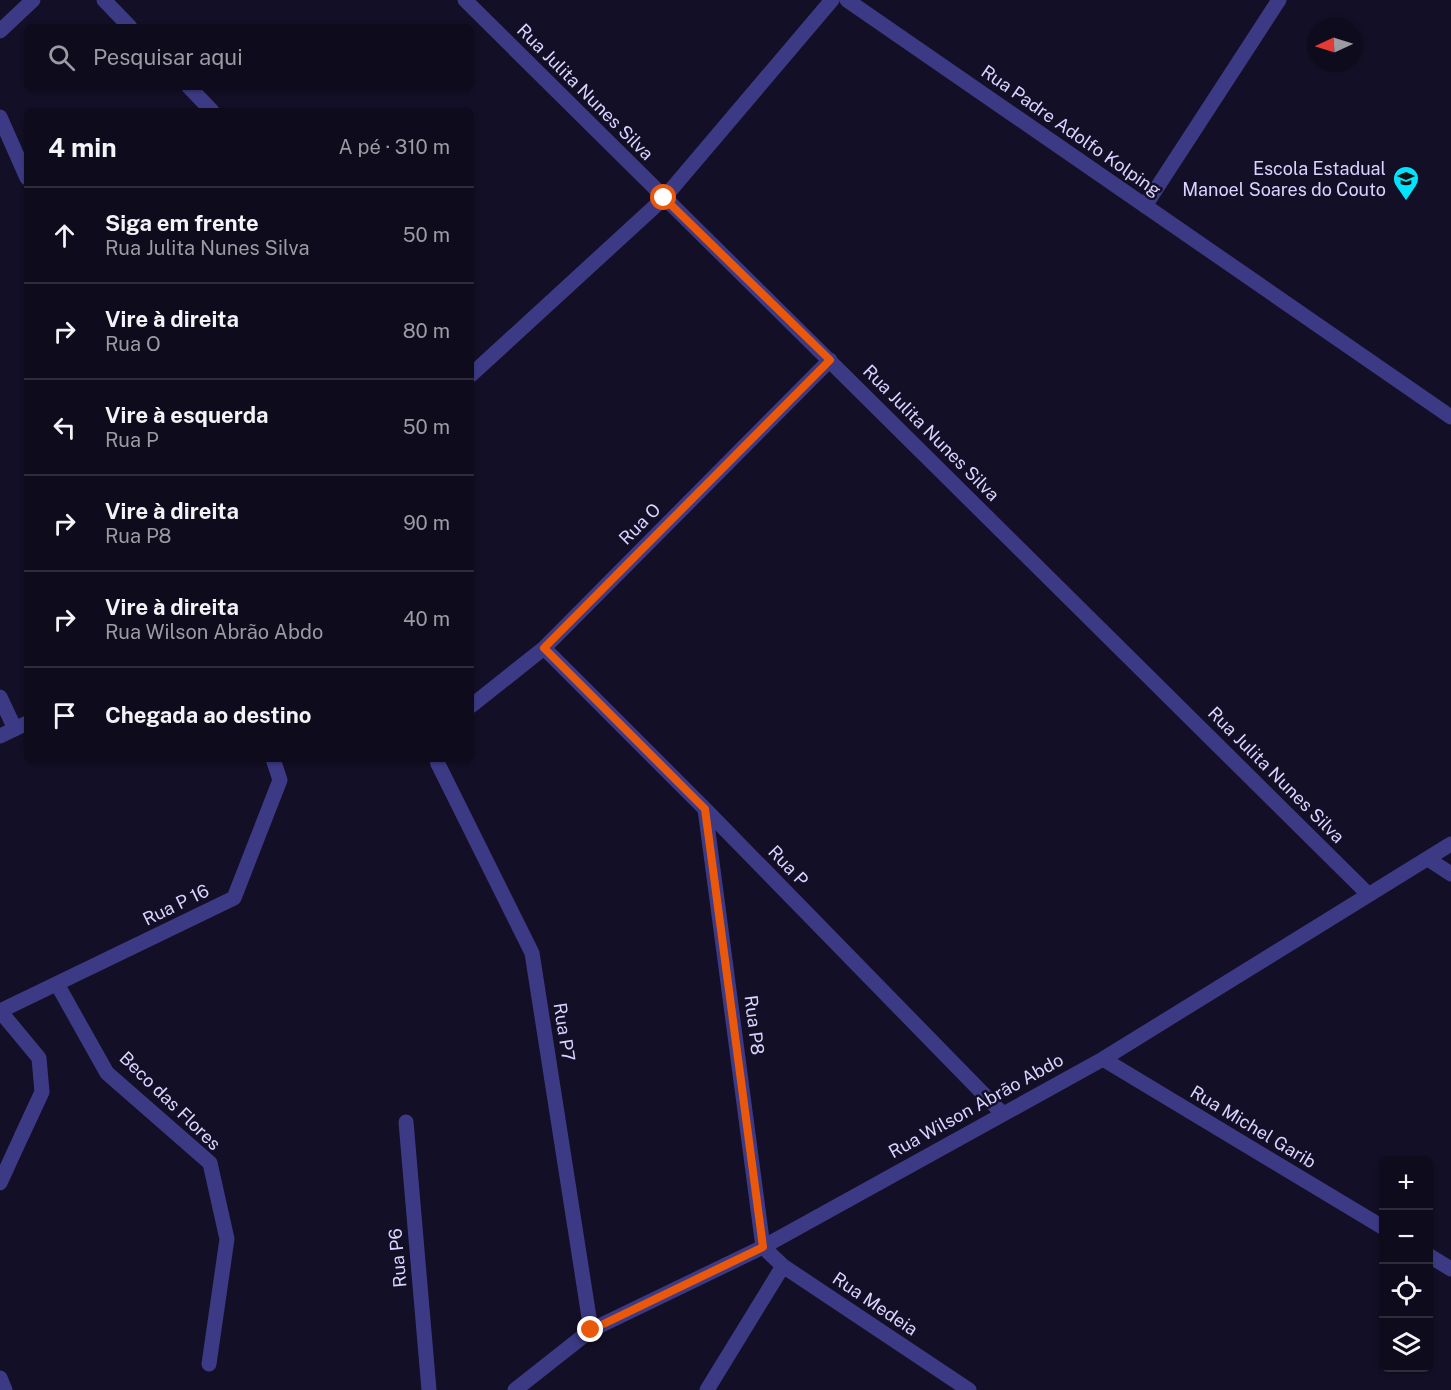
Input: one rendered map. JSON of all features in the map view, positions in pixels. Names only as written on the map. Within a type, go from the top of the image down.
[{"type":"street","points":[[0,31],[33,0]]},
{"type":"street","points":[[104,0],[127,24]]},
{"type":"street","name":"Rua Julita Nunes Silva","points":[[465,0],[1368,894]]},
{"type":"street","points":[[474,372],[664,198],[832,0]]},
{"type":"street","name":"Rua Padre Adolfo Kolping","points":[[847,0],[1451,417]]},
{"type":"street","points":[[1145,206],[1279,0]]},
{"type":"street","points":[[192,90],[209,108]]},
{"type":"street","points":[[0,117],[24,171]]},
{"type":"street","name":"Rua O","points":[[474,704],[544,648],[830,360]]},
{"type":"street","name":"Rua P","points":[[544,648],[1002,1113]]},
{"type":"street","points":[[0,697],[21,726],[0,736]]},
{"type":"street","name":"Rua P 16","points":[[0,1011],[234,898],[280,780],[274,762]]},
{"type":"street","name":"Rua P7","points":[[438,762],[532,953],[591,1330]]},
{"type":"street","name":"Rua P8","points":[[705,809],[763,1247]]},
{"type":"street","name":"Rua Wilson Abrão Abdo","points":[[515,1390],[591,1330],[763,1247],[1103,1059],[1451,844]]},
{"type":"street","points":[[1428,859],[1451,874]]},
{"type":"street","name":"Beco das Flores","points":[[57,984],[107,1073],[210,1163],[227,1239],[209,1364]]},
{"type":"street","points":[[0,1011],[39,1058],[42,1092],[0,1183]]},
{"type":"street","name":"Rua Michel Garib","points":[[1103,1059],[1379,1226]]},
{"type":"street","name":"Rua P6","points":[[406,1122],[429,1390]]},
{"type":"street","name":"Rua Medeia","points":[[763,1247],[783,1266],[969,1390]]},
{"type":"street","points":[[1433,1258],[1451,1269]]},
{"type":"street","points":[[707,1390],[783,1266]]},
{"type":"street","points":[[0,1378],[5,1390]]},
{"type":"place","name":"Escola Estadual Manoel Soares do Couto","points":[[1406,202]]},
{"type":"route","points":[[591,1330],[763,1247],[705,809],[544,648],[830,360],[664,198]]}]
